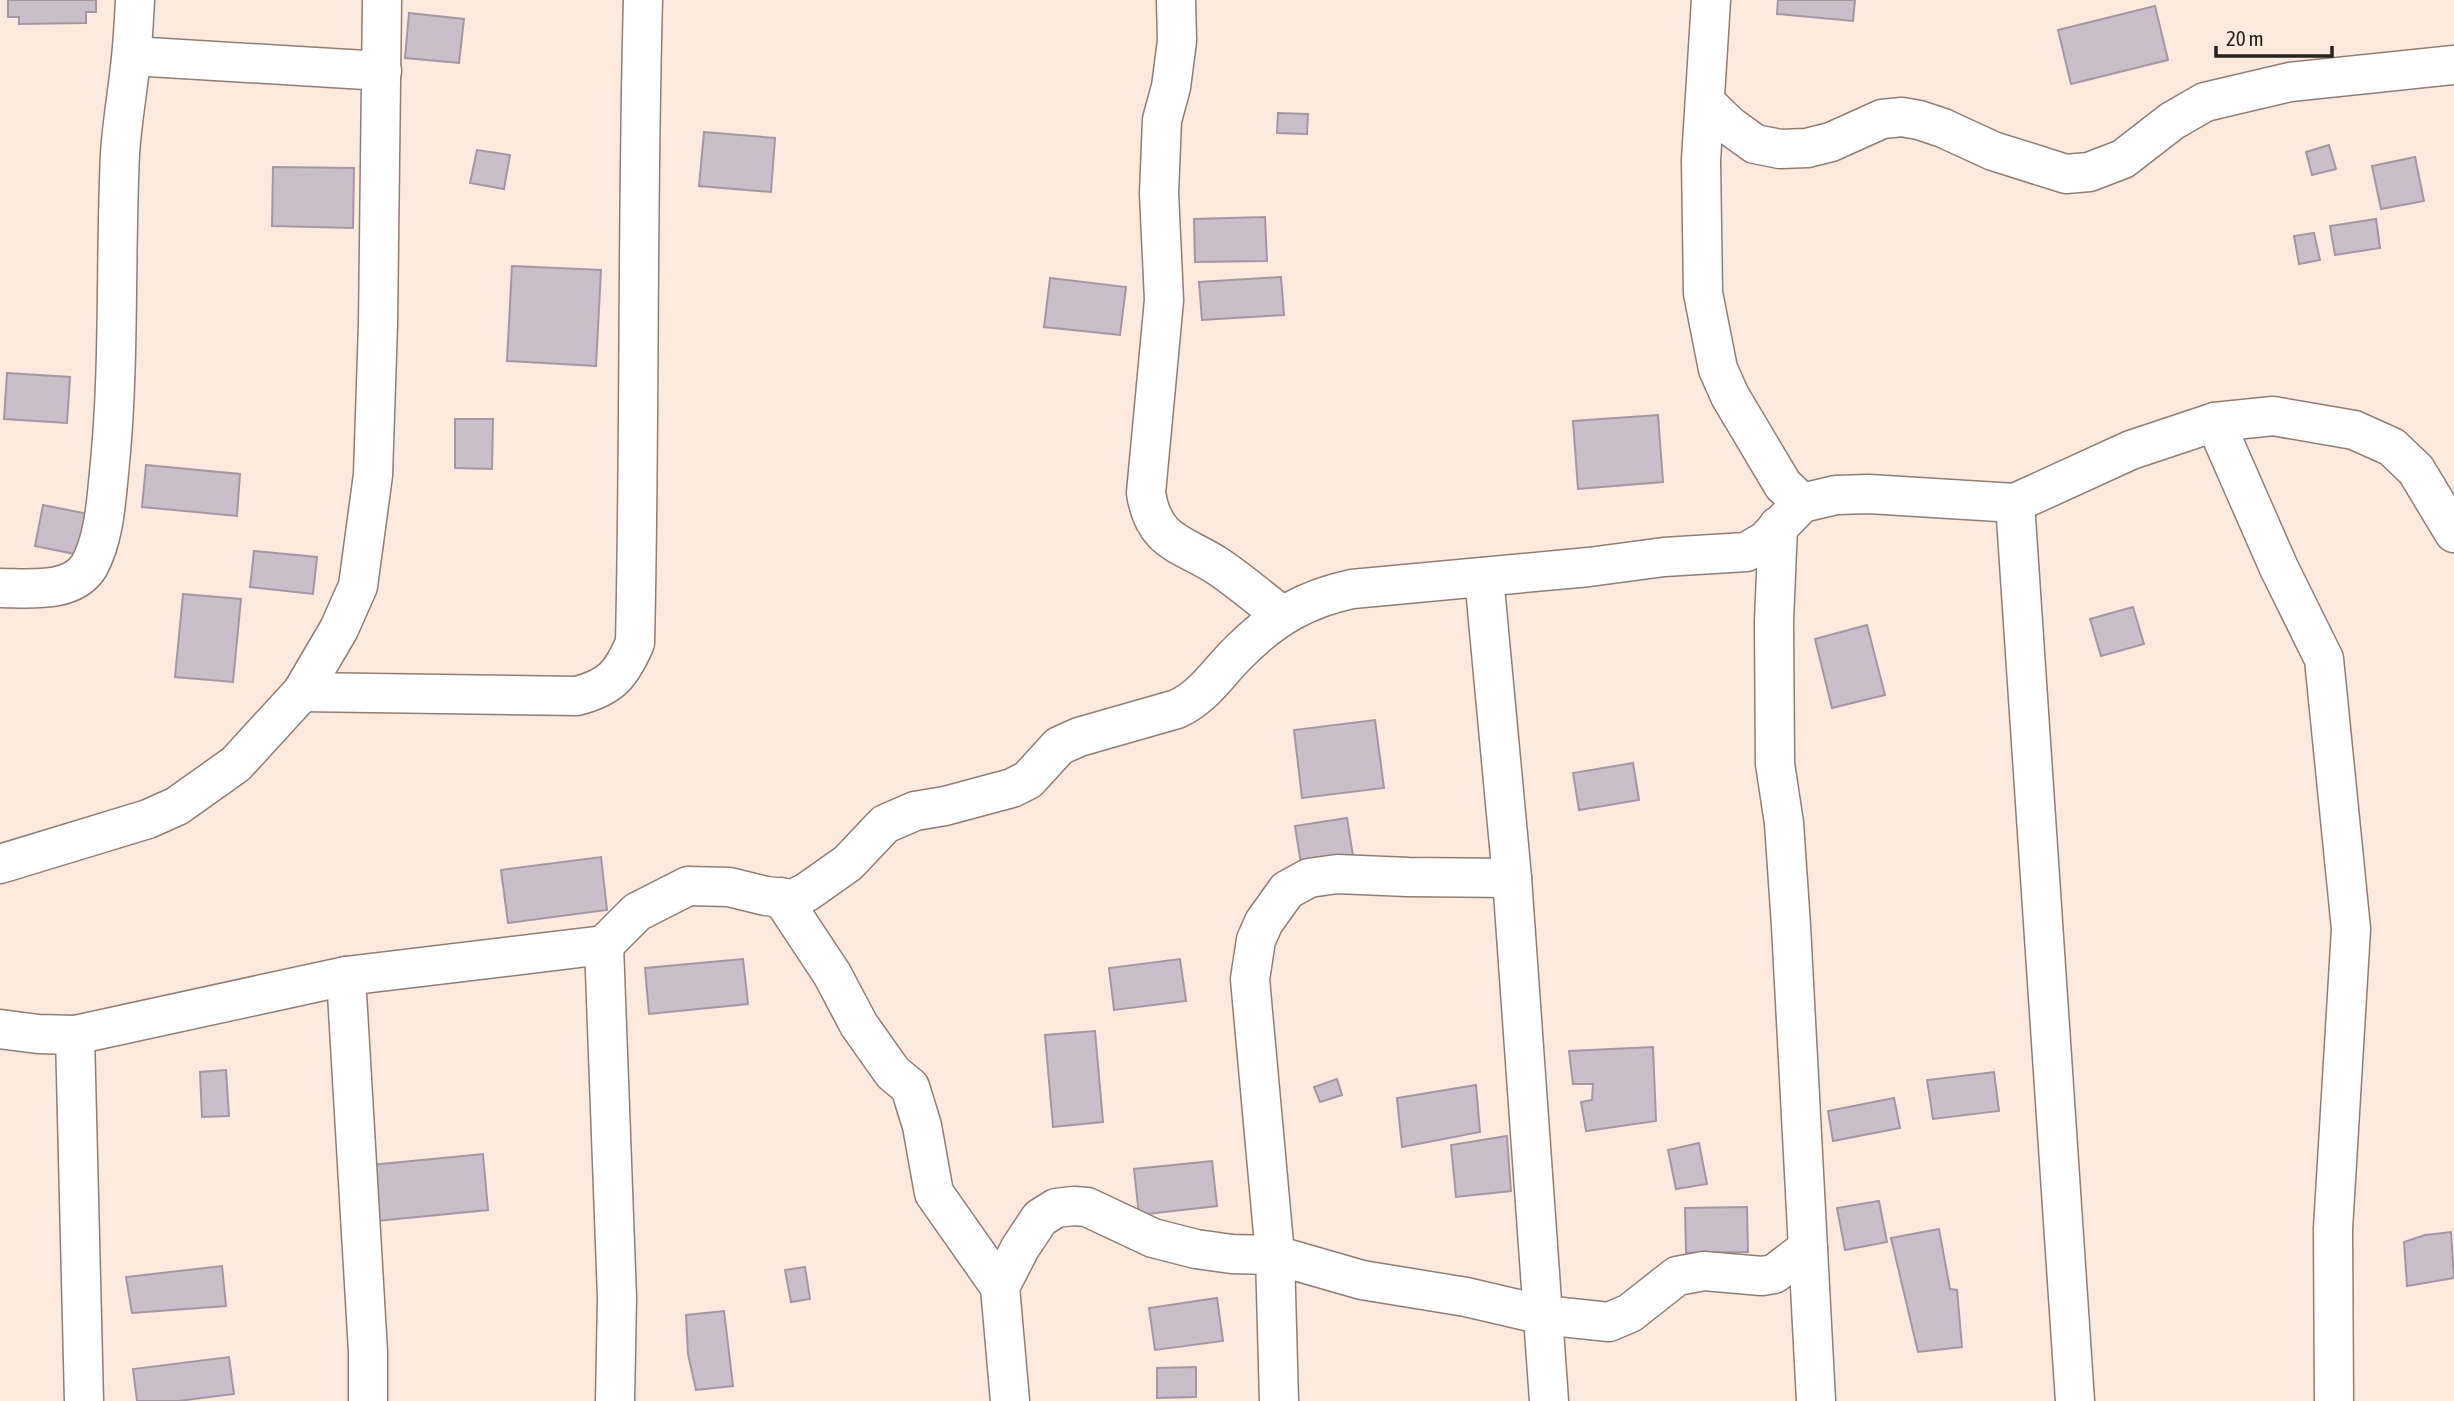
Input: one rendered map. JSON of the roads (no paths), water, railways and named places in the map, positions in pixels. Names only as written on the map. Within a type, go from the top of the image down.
[{"type":"street","points":[[0,588],[36,588],[65,584],[79,577],[88,567],[99,541],[114,428],[120,151],[132,56],[135,0]]},
{"type":"street","points":[[0,864],[148,819],[177,806],[236,764],[302,692],[339,629],[358,586],[373,475],[379,324],[382,0]]},
{"type":"street","points":[[302,692],[577,696],[607,685],[624,667],[635,643],[643,0]]},
{"type":"street","points":[[1176,0],[1177,41],[1171,88],[1162,120],[1159,193],[1164,300],[1146,493],[1149,513],[1161,532],[1178,545],[1219,567],[1281,615]]},
{"type":"street","points":[[1712,0],[1702,160],[1703,293],[1717,369],[1783,485],[1790,514],[1774,621],[1775,764],[1784,822],[1816,1401]]},
{"type":"street","points":[[132,56],[382,71]]},
{"type":"street","points":[[1705,102],[1730,126],[1755,144],[1780,149],[1807,148],[1831,142],[1882,119],[1902,117],[1943,128],[1993,151],[2066,174],[2089,172],[2123,159],[2172,121],[2205,102],[2290,82],[2454,65]]},
{"type":"street","points":[[0,1029],[75,1035],[346,976],[604,945],[637,912],[688,886],[729,887],[793,899],[848,863],[885,824],[915,811],[1012,788],[1028,780],[1059,746],[1079,737],[1192,703],[1240,651],[1281,615],[1324,595],[1352,589],[1484,578],[1664,557],[1746,552],[1765,541],[1790,514],[1836,495],[1869,494],[2015,503],[2131,450],[2215,422],[2273,415],[2354,430],[2392,447],[2416,470],[2454,533]]},
{"type":"street","points":[[2215,422],[2278,568],[2324,659],[2351,929],[2333,1229],[2334,1401]]},
{"type":"street","points":[[2015,503],[2076,1401]]},
{"type":"street","points":[[1484,578],[1512,878],[1549,1401]]},
{"type":"street","points":[[1279,1401],[1275,1255],[1250,979],[1256,940],[1264,922],[1287,890],[1309,878],[1337,874],[1512,878]]},
{"type":"street","points":[[780,897],[832,974],[859,1026],[893,1073],[910,1087],[922,1126],[934,1193],[1000,1287],[1010,1401]]},
{"type":"street","points":[[604,945],[617,1298],[615,1401]]},
{"type":"street","points":[[346,976],[368,1352],[368,1401]]},
{"type":"street","points":[[75,1035],[84,1401]]},
{"type":"street","points":[[1000,1287],[1020,1248],[1040,1218],[1056,1208],[1087,1207],[1153,1238],[1195,1249],[1232,1254],[1275,1255],[1362,1280],[1432,1290],[1543,1315],[1609,1322],[1630,1313],[1678,1276],[1704,1271],[1762,1276],[1774,1273],[1808,1248]]}]
